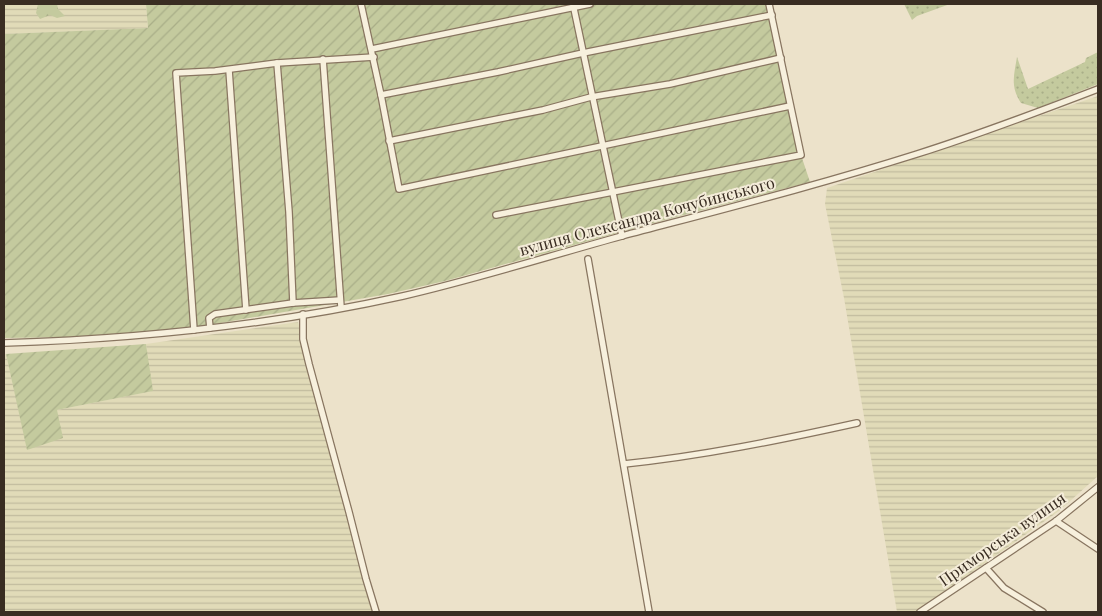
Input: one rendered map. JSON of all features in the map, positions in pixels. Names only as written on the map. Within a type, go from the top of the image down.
[{"type":"street","points":[[361,4],[374,56],[399,189],[790,106]]},
{"type":"street","points":[[372,50],[573,5],[590,4]]},
{"type":"street","points":[[496,215],[801,155],[769,4]]},
{"type":"street","points":[[573,5],[622,236]]},
{"type":"street","points":[[381,95],[772,15]]},
{"type":"street","points":[[194,330],[176,73],[229,70],[276,63],[374,56]]},
{"type":"street","points":[[389,142],[543,110],[592,97],[670,84],[781,58]]},
{"type":"street","points":[[323,59],[341,307]]},
{"type":"street","points":[[276,63],[289,212],[293,303]]},
{"type":"street","points":[[229,70],[246,310]]},
{"type":"street","name":"вулиця Олександра Кочубинського","points":[[4,343],[120,338],[210,328],[303,314],[449,285],[622,236],[708,214],[916,154],[1098,89]]},
{"type":"street","points":[[588,259],[649,612]]},
{"type":"street","points":[[210,328],[210,318],[215,314],[293,303],[340,300]]},
{"type":"street","points":[[303,314],[303,339],[309,364],[376,612]]},
{"type":"street","points":[[624,464],[671,459],[810,434],[857,423]]},
{"type":"street","name":"Приморська вулиця","points":[[923,612],[1056,521],[1098,487]]},
{"type":"street","points":[[1056,521],[1098,549]]},
{"type":"street","points":[[986,568],[1004,588],[1043,612]]},
{"type":"shaded area","points":[[4,4],[146,4],[148,28],[4,34]]},
{"type":"shaded area","points":[[1098,96],[1098,476],[1059,511],[915,612],[897,612],[844,298],[825,204],[827,188]]},
{"type":"shaded area","points":[[298,322],[373,612],[4,612],[4,355],[6,354],[28,450],[57,410],[152,391],[146,344]]},
{"type":"green space","points":[[38,4],[57,4],[58,9],[65,16],[57,18],[50,15],[40,19],[36,13]]},
{"type":"green space","points":[[146,4],[767,4],[795,137],[810,182],[653,223],[445,281],[388,294],[186,329],[68,337],[4,338],[4,34],[148,28]]},
{"type":"green space","points":[[904,4],[950,4],[917,16],[912,20]]},
{"type":"green space","points":[[1098,52],[1098,84],[1038,108],[1021,103],[1014,86],[1017,57],[1028,89],[1085,62],[1086,58]]},
{"type":"green space","points":[[146,344],[153,391],[57,410],[63,438],[27,450],[6,354]]}]
